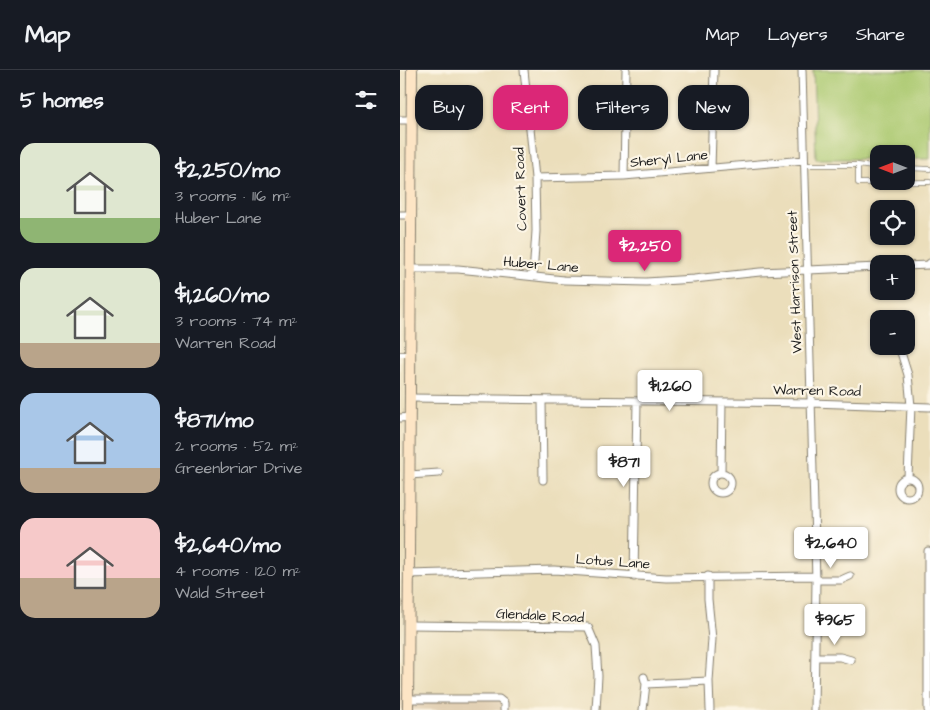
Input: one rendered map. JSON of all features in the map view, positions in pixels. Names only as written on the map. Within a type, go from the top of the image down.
[{"type":"main road","points":[[408,705],[406,630],[409,574],[405,524],[410,475],[405,417],[410,398],[405,354],[411,269],[412,70]]},
{"type":"street","name":"Covert Road","points":[[524,70],[535,178],[536,231],[533,276]]},
{"type":"street","points":[[624,176],[626,70]]},
{"type":"street","points":[[711,168],[714,70]]},
{"type":"street","name":"West Harrison Street","points":[[802,70],[816,578],[814,710]]},
{"type":"street","points":[[400,120],[412,120]]},
{"type":"street","name":"Sheryl Lane","points":[[535,178],[624,176],[804,162]]},
{"type":"street","points":[[400,215],[411,215]]},
{"type":"street","points":[[915,266],[929,265]]},
{"type":"street","name":"Huber Lane","points":[[411,269],[458,269],[604,282],[646,282],[760,272],[870,267]]},
{"type":"street","points":[[902,355],[908,376],[911,406],[908,477]]},
{"type":"street","name":"Warren Road","points":[[410,398],[930,406]]},
{"type":"street","points":[[542,400],[543,480]]},
{"type":"street","points":[[634,576],[637,401]]},
{"type":"street","points":[[721,473],[722,402]]},
{"type":"street","points":[[410,475],[439,474]]},
{"type":"street","points":[[928,551],[928,710]]},
{"type":"street","name":"Lotus Lane","points":[[409,574],[554,570],[666,578],[708,576],[841,580],[850,576]]},
{"type":"street","points":[[708,576],[712,639],[709,681],[710,710]]},
{"type":"street","name":"Glendale Road","points":[[406,630],[588,628],[596,646],[598,676],[596,710]]},
{"type":"street","points":[[815,657],[840,657],[851,660]]},
{"type":"street","points":[[643,710],[645,681],[709,681]]},
{"type":"street","points":[[408,705],[498,699],[504,703],[504,710]]},
{"type":"lane","points":[[804,162],[870,167]]},
{"type":"lane","points":[[858,165],[858,182],[930,182]]},
{"type":"lane","points":[[915,168],[930,169]]},
{"type":"shaded area","points":[[400,694],[501,696],[508,701],[508,710],[400,710]]},
{"type":"green space","points":[[813,70],[930,70],[930,159],[915,159],[915,145],[870,145],[870,159],[816,159]]}]
